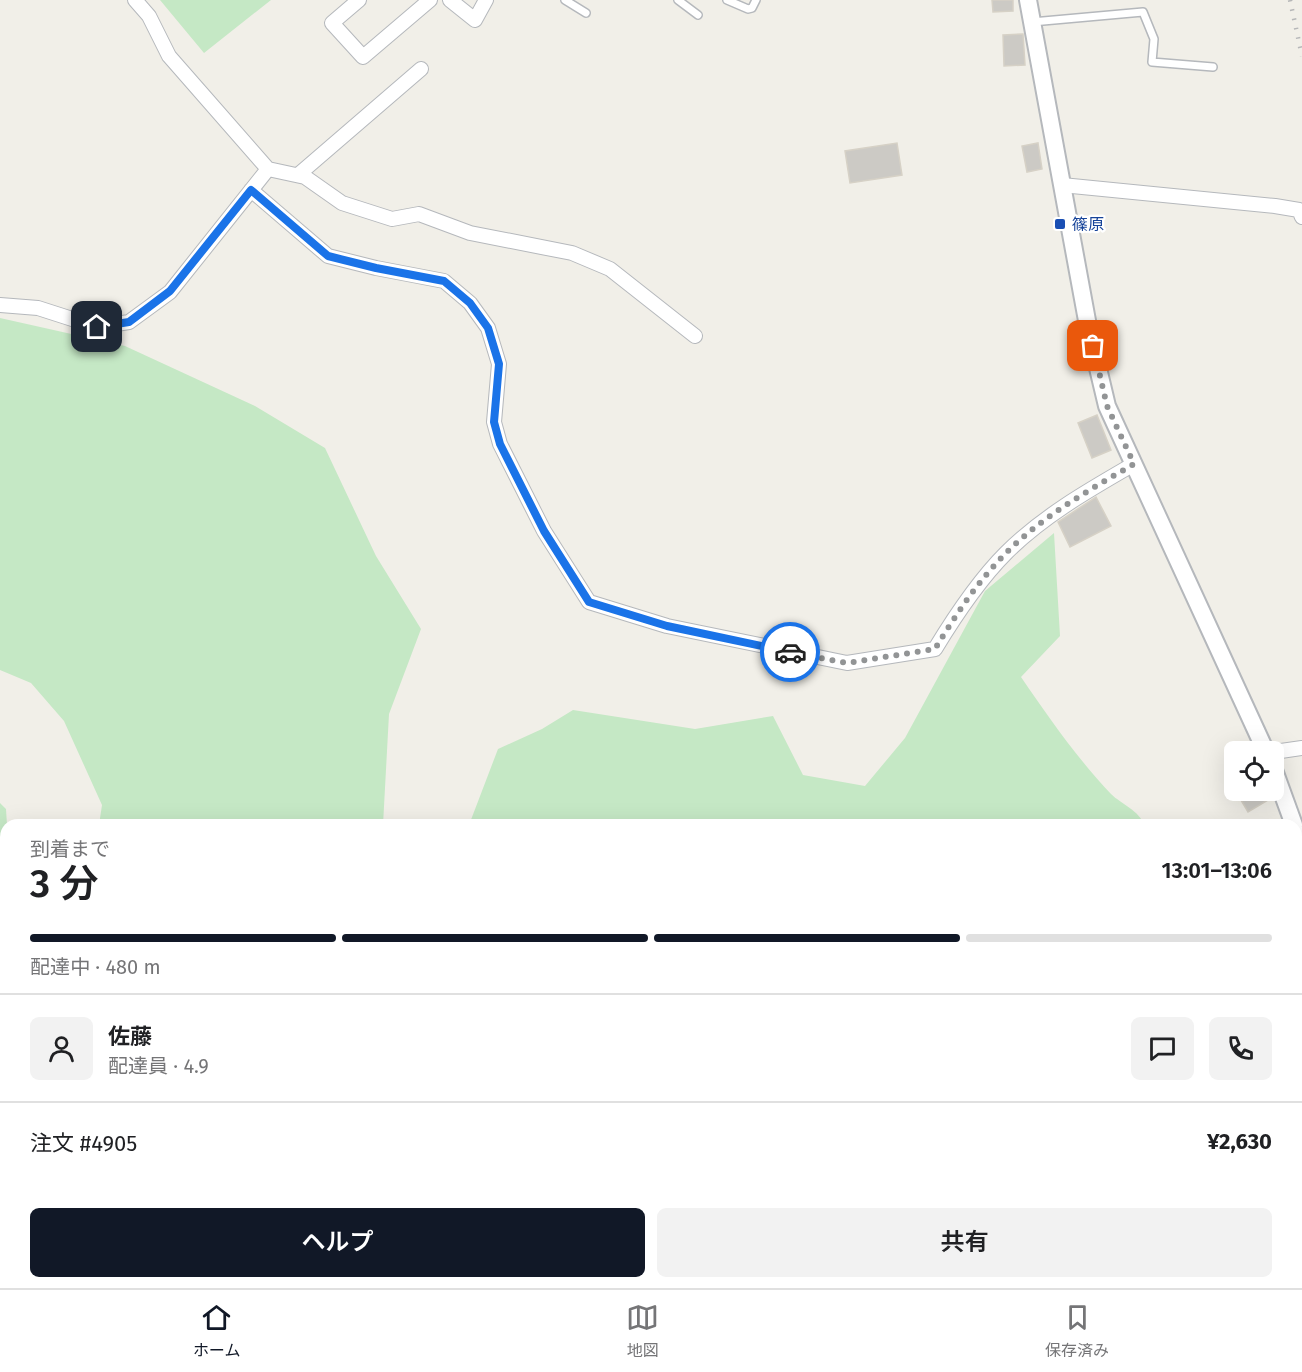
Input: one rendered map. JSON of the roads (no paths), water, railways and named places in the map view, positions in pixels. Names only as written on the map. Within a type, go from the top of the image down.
[{"type":"street","points":[[135,0],[149,16],[169,56],[268,169],[305,177],[342,203],[392,219],[420,214],[471,233],[572,253],[610,269],[695,336]]},
{"type":"street","points":[[359,0],[332,23],[363,57],[430,0]]},
{"type":"street","points":[[450,0],[475,20],[486,0]]},
{"type":"street","points":[[1028,0],[1088,326],[1107,406],[1261,741]]},
{"type":"street","points":[[298,175],[421,69]]},
{"type":"street","points":[[0,305],[38,308],[97,327],[129,322],[170,291],[268,169]]},
{"type":"street","points":[[1062,186],[1275,206],[1299,210],[1302,217]]},
{"type":"street","points":[[251,190],[328,256],[444,281],[470,303],[488,328],[499,364],[494,422],[500,444],[544,531],[589,602],[600,606],[667,626],[847,663],[935,649],[952,620],[1006,554],[1081,495],[1134,464]]},
{"type":"street","points":[[1284,751],[1302,748]]},
{"type":"street","points":[[1284,798],[1292,819]]},
{"type":"lane","points":[[565,0],[586,13]]},
{"type":"lane","points":[[678,0],[698,15]]},
{"type":"lane","points":[[688,8],[693,0]]},
{"type":"lane","points":[[727,0],[748,9],[752,8],[756,0]]},
{"type":"lane","points":[[1032,22],[1143,12],[1154,39],[1152,62],[1213,66]]},
{"type":"railway","points":[[1290,0],[1302,56]]},
{"type":"place","name":"篠原","points":[[1060,224]]}]
